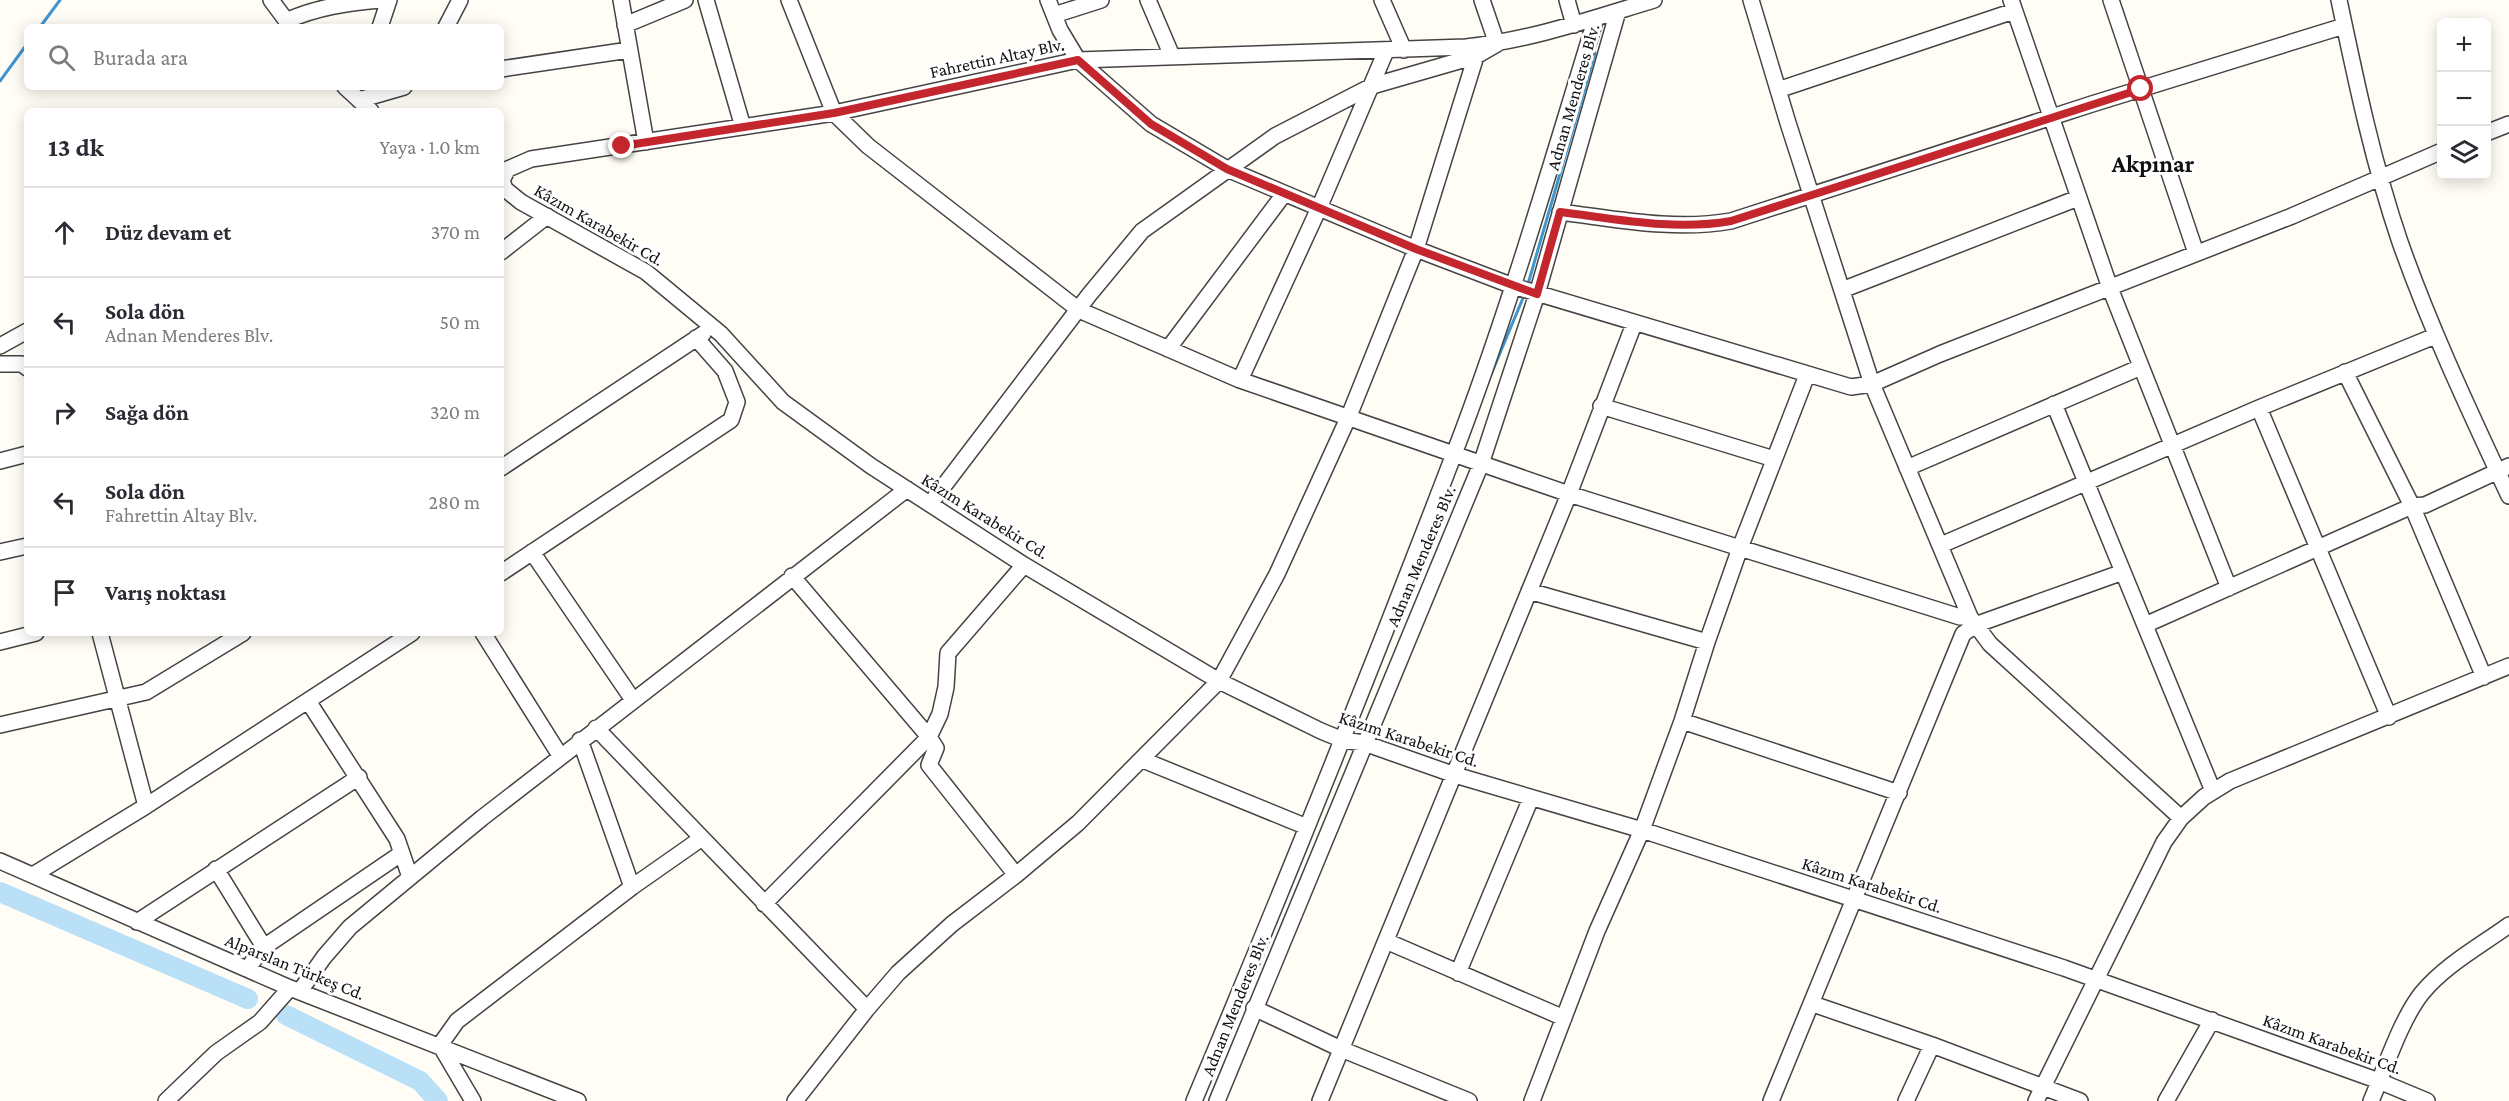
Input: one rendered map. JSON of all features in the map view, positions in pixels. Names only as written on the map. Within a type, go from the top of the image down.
[{"type":"street","points":[[271,0],[289,24],[303,13],[334,5],[381,0]]},
{"type":"street","points":[[381,24],[388,0]]},
{"type":"street","points":[[448,24],[460,0]]},
{"type":"street","points":[[621,0],[646,142]]},
{"type":"street","points":[[625,24],[685,0]]},
{"type":"street","points":[[706,0],[743,127]]},
{"type":"street","points":[[789,0],[834,113],[868,146],[1079,310],[1240,380],[1349,416],[1481,464],[1569,494],[1973,621]]},
{"type":"street","points":[[1048,0],[1068,45],[1078,60],[1151,124],[1227,169],[1416,249],[1513,286],[1851,387],[1872,384],[1940,354],[2292,216],[2437,153]]},
{"type":"street","points":[[1054,15],[1101,0]]},
{"type":"street","points":[[1148,0],[1172,56]]},
{"type":"street","points":[[1382,0],[1404,50]]},
{"type":"street","points":[[930,504],[1142,231],[1275,136],[1372,86],[1476,56],[1497,44],[1482,0]]},
{"type":"street","points":[[1567,0],[1574,25]]},
{"type":"street","name":"Fahrettin Altay Blv.","points":[[504,175],[508,169],[531,159],[834,113],[1078,60],[1386,51],[1497,44],[1574,25],[1653,0]]},
{"type":"street","points":[[1751,0],[1872,384],[1973,621],[1990,644],[2181,818]]},
{"type":"street","points":[[2111,0],[2196,254]]},
{"type":"street","points":[[2338,0],[2380,176],[2400,240],[2435,336],[2503,468],[2509,496]]},
{"type":"street","points":[[1778,90],[2012,6],[2110,288],[2229,588]]},
{"type":"street","name":"Adnan Menderes Blv.","points":[[1217,1101],[1481,464],[1537,294],[1618,11]]},
{"type":"street","name":"Adnan Menderes Blv.","points":[[1194,1101],[1343,740],[1455,453],[1513,286],[1596,18]]},
{"type":"street","points":[[1560,212],[1672,225],[1698,226],[1731,221],[2050,117],[2344,26]]},
{"type":"street","points":[[504,69],[629,50]]},
{"type":"street","points":[[1240,380],[1319,208],[1386,51]]},
{"type":"street","points":[[795,1101],[867,1009],[924,948],[1078,823],[1219,681],[1277,574],[1349,416],[1416,249],[1476,56]]},
{"type":"street","points":[[348,90],[368,108]]},
{"type":"street","points":[[359,100],[394,90]]},
{"type":"street","points":[[2491,131],[2509,124]]},
{"type":"street","name":"Kâzım Karabekir Cd.","points":[[504,185],[521,202],[646,272],[713,327],[783,402],[907,489],[1024,565],[1219,681],[1343,740],[1364,743],[1455,775],[1642,830],[1855,899],[2212,1020],[2427,1101]]},
{"type":"street","points":[[1168,349],[1284,194]]},
{"type":"street","points":[[1842,290],[2078,198]]},
{"type":"street","points":[[504,250],[547,216]]},
{"type":"street","points":[[1320,1101],[1569,494],[1634,324]]},
{"type":"street","points":[[504,466],[713,327]]},
{"type":"street","points":[[0,346],[24,333]]},
{"type":"street","points":[[1941,545],[2259,408],[2435,336]]},
{"type":"street","points":[[504,571],[731,420],[737,402],[725,371],[696,338]]},
{"type":"street","points":[[0,364],[24,366]]},
{"type":"street","points":[[1907,468],[2141,367]]},
{"type":"street","points":[[2345,372],[2412,506],[2484,677]]},
{"type":"street","points":[[1532,1101],[1597,931],[1642,830],[1682,721],[1740,548],[1806,375]]},
{"type":"street","points":[[2054,404],[2213,791]]},
{"type":"street","points":[[1601,406],[1774,459]]},
{"type":"street","points":[[2259,408],[2389,717]]},
{"type":"street","points":[[0,461],[24,455]]},
{"type":"street","points":[[2145,625],[2412,506],[2425,505],[2503,468]]},
{"type":"street","points":[[166,1101],[216,1053],[260,1022],[295,989],[351,927],[410,878],[580,740],[907,489]]},
{"type":"street","points":[[0,552],[24,547]]},
{"type":"street","points":[[532,552],[633,700]]},
{"type":"street","points":[[764,904],[928,737],[940,714],[946,687],[948,653],[1024,565]]},
{"type":"street","points":[[1772,1101],[1960,639],[1973,621],[2123,572]]},
{"type":"street","points":[[792,576],[928,737],[936,748],[929,765],[1016,875]]},
{"type":"street","points":[[1529,591],[1707,642]]},
{"type":"street","points":[[0,642],[24,636]]},
{"type":"street","points":[[101,636],[146,806]]},
{"type":"street","points":[[0,725],[59,710],[119,700],[146,692],[238,636]]},
{"type":"street","points":[[33,875],[146,806],[407,636]]},
{"type":"street","points":[[485,636],[561,756]]},
{"type":"street","points":[[2036,1101],[2164,843],[2181,818],[2213,791],[2230,781],[2509,666]]},
{"type":"street","points":[[308,701],[397,839],[410,878]]},
{"type":"street","points":[[1682,721],[1899,793]]},
{"type":"street","points":[[596,728],[867,1009]]},
{"type":"street","points":[[580,740],[632,887]]},
{"type":"street","points":[[1143,760],[1307,827]]},
{"type":"street","points":[[137,922],[358,777]]},
{"type":"street","points":[[1458,973],[1531,798]]},
{"type":"street","points":[[473,1101],[440,1045],[450,1029],[464,1014],[632,887],[702,838]]},
{"type":"street","points":[[248,969],[264,947],[402,853]]},
{"type":"street","name":"Alparslan Türkeş Cd.","points":[[0,861],[295,989],[578,1101]]},
{"type":"street","points":[[216,869],[264,947]]},
{"type":"street","points":[[2371,1101],[2420,994],[2447,969],[2509,925]]},
{"type":"street","points":[[1386,941],[1564,1018]]},
{"type":"street","points":[[1813,1004],[1932,1045],[2080,1101]]},
{"type":"street","points":[[1254,1008],[1341,1049],[1469,1101]]},
{"type":"street","points":[[2166,1101],[2212,1020]]},
{"type":"street","points":[[1906,1101],[1932,1045]]},
{"type":"waterway","points":[[42,24],[60,0]]},
{"type":"waterway","points":[[0,81],[24,48]]},
{"type":"waterway","points":[[1528,284],[1595,53]]},
{"type":"waterway","points":[[1490,377],[1523,298]]},
{"type":"waterway","points":[[0,892],[248,999]]},
{"type":"waterway","points":[[286,1015],[420,1081],[438,1101]]},
{"type":"district","name":"Akpınar","points":[[2153,164]]},
{"type":"route","points":[[622,146],[834,113],[1078,60],[1151,124],[1227,169],[1416,249],[1537,294],[1560,212],[1672,225],[1698,226],[1731,221],[2141,89]]}]
